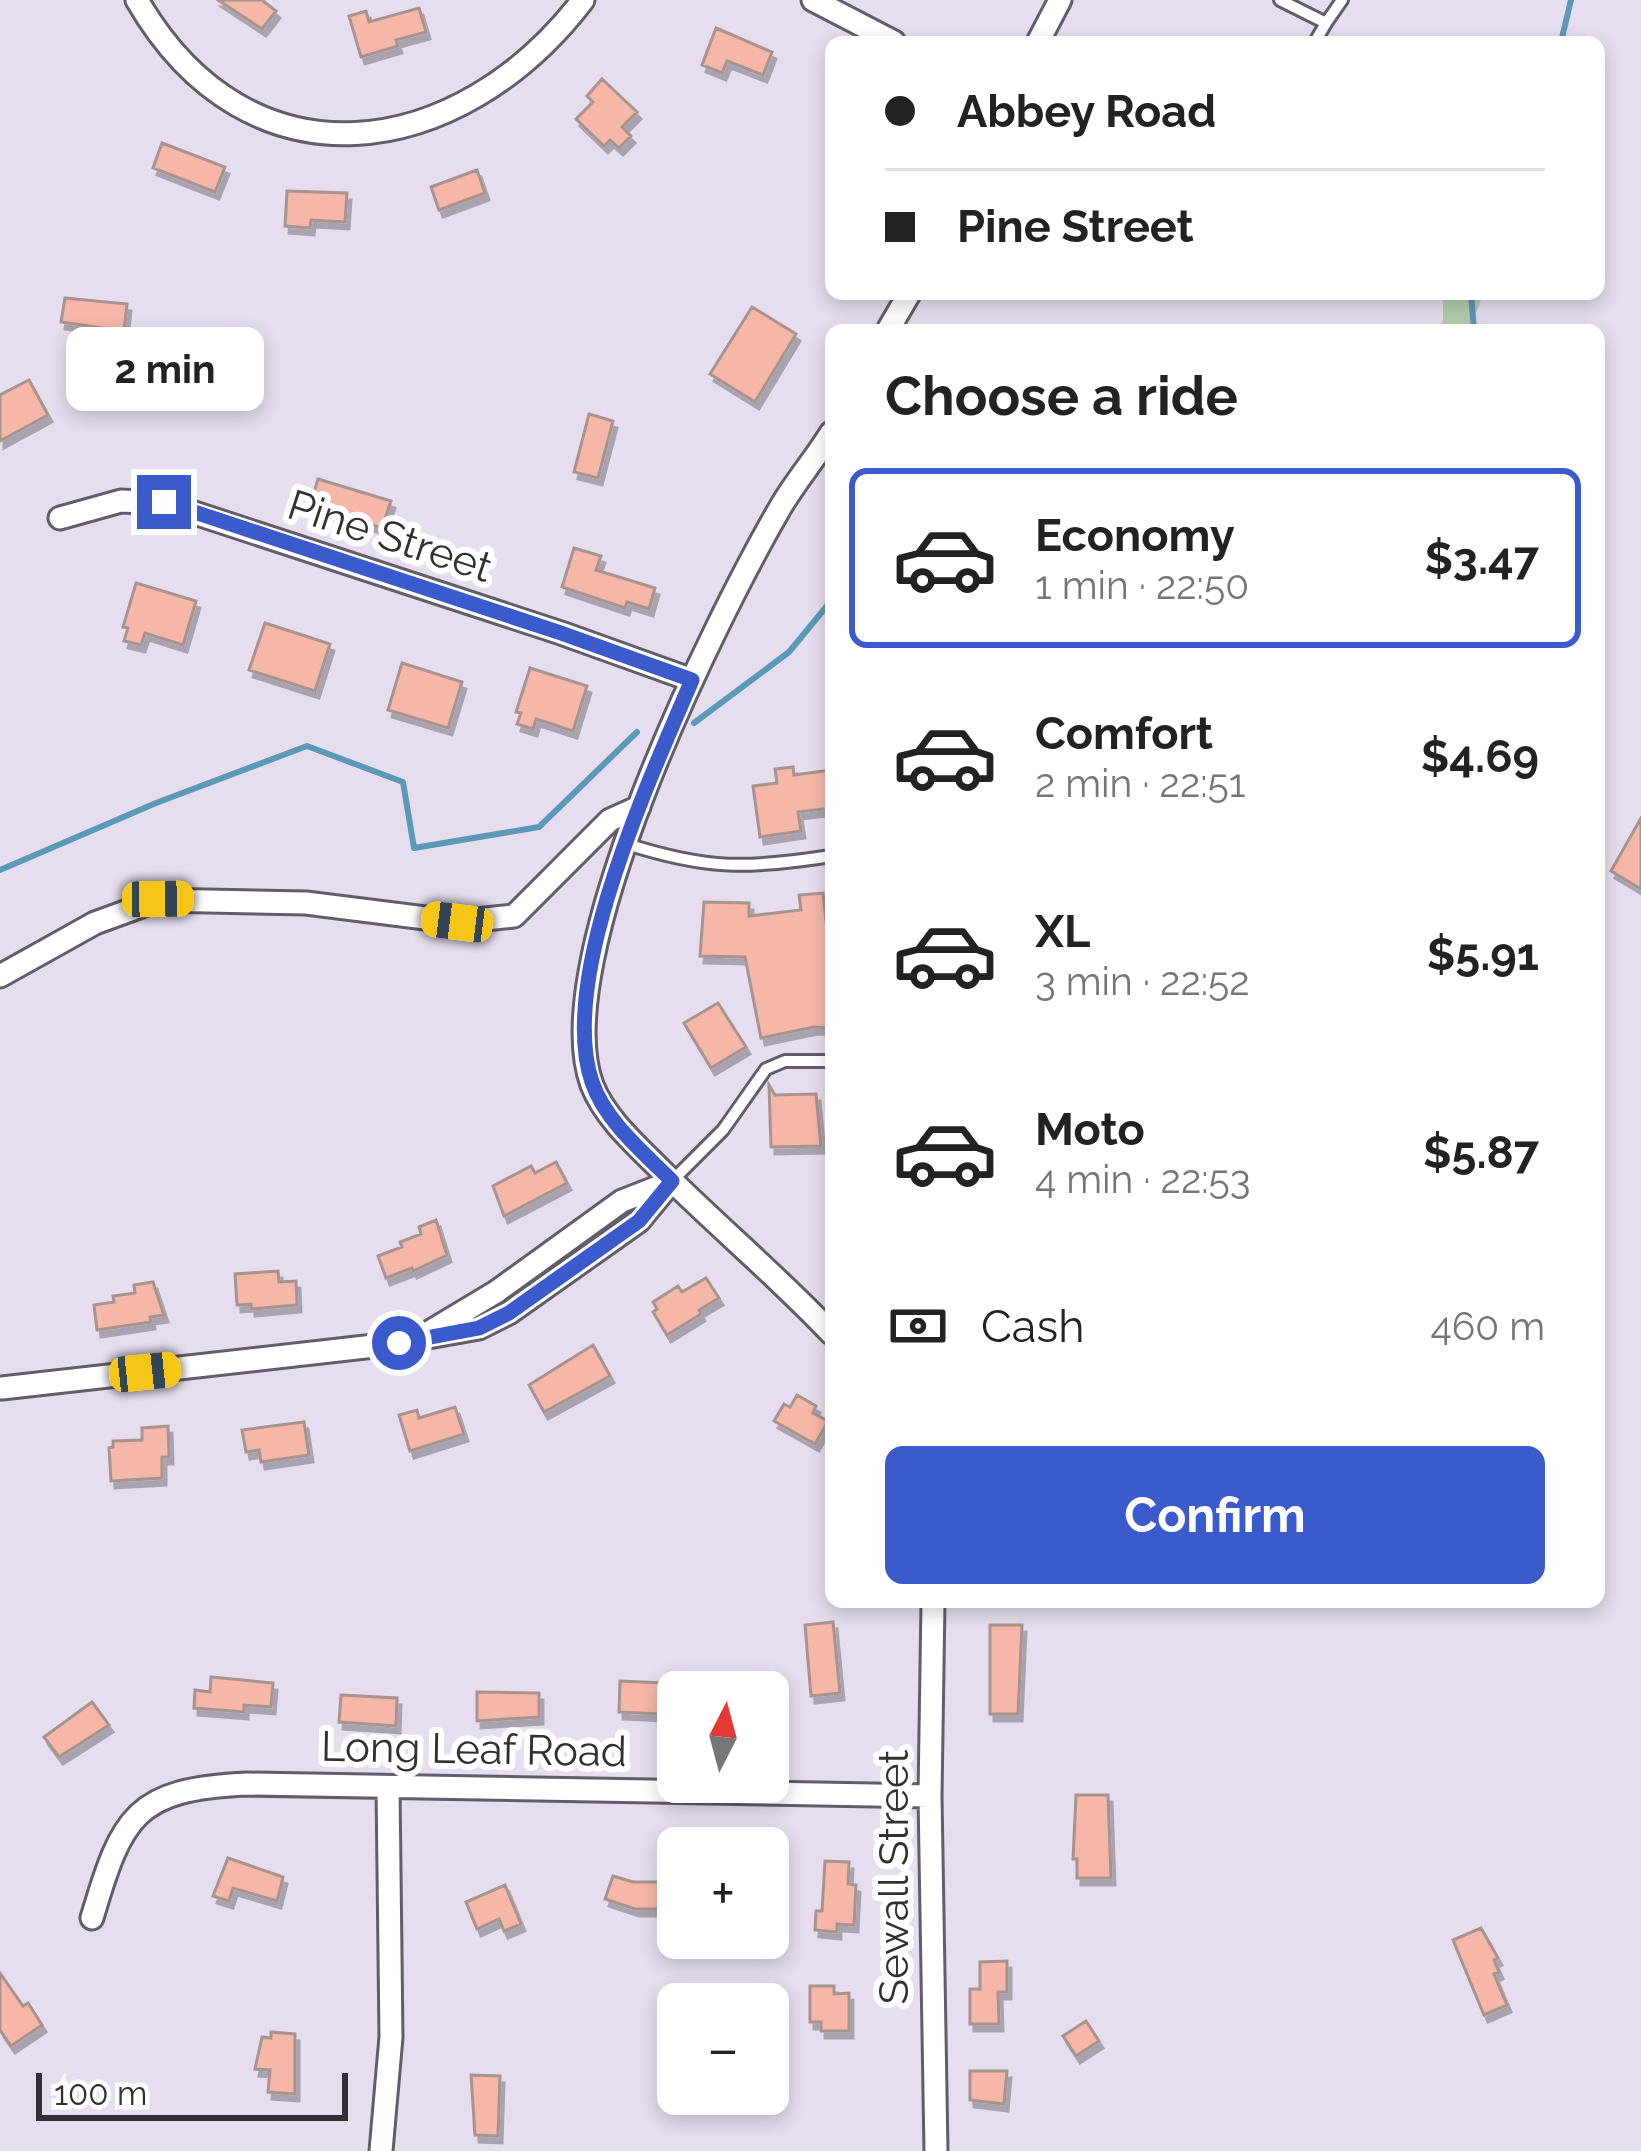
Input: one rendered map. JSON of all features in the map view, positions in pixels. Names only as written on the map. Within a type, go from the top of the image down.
[{"type":"street","points":[[137,0],[169,49],[215,92],[271,121],[333,134],[395,130],[453,111],[530,58],[583,0]]},
{"type":"street","points":[[813,0],[883,36]]},
{"type":"street","points":[[1041,36],[1060,0]]},
{"type":"street","points":[[825,442],[758,546],[692,680],[639,806],[599,922],[583,1020],[585,1054],[601,1102],[628,1137],[825,1327]]},
{"type":"street","name":"Pine Street","points":[[60,518],[121,501],[164,502],[692,680]]},
{"type":"street","points":[[0,976],[95,923],[158,899],[306,903],[457,922],[514,916],[610,820],[639,806]]},
{"type":"street","points":[[414,1339],[496,1292],[622,1201],[672,1181]]},
{"type":"street","points":[[2,1388],[479,1328],[509,1313],[639,1221],[672,1181]]},
{"type":"street","name":"Sewall Street","points":[[933,1608],[930,1796],[936,2151]]},
{"type":"street","name":"Long Leaf Road","points":[[92,1918],[120,1835],[140,1813],[165,1797],[206,1786],[930,1796]]},
{"type":"street","points":[[382,2151],[391,2037],[388,1787]]},
{"type":"lane","points":[[1280,0],[1326,23]]},
{"type":"lane","points":[[1318,36],[1342,0]]},
{"type":"lane","points":[[627,844],[693,864],[728,867],[825,857]]},
{"type":"lane","points":[[672,1181],[723,1130],[766,1069],[785,1061],[825,1060]]},
{"type":"lane","points":[[578,1233],[593,1253]]},
{"type":"lane","points":[[496,1292],[509,1313]]},
{"type":"green space","points":[[1443,300],[1481,300],[1471,324],[1443,321]]},
{"type":"building","points":[[218,0],[262,0],[276,11],[262,29]]},
{"type":"building","points":[[419,8],[426,32],[361,57],[349,16],[366,11],[369,22]]},
{"type":"building","points":[[716,28],[772,52],[763,75],[727,61],[722,73],[702,65]]},
{"type":"building","points":[[602,79],[637,112],[622,127],[631,136],[619,148],[610,140],[604,146],[576,119],[593,102],[587,96]]},
{"type":"building","points":[[162,143],[225,167],[215,192],[153,168]]},
{"type":"building","points":[[477,170],[485,193],[439,210],[431,187]]},
{"type":"building","points":[[287,191],[347,193],[345,222],[311,220],[310,228],[285,226]]},
{"type":"building","points":[[65,298],[127,304],[124,331],[61,322]]},
{"type":"building","points":[[752,307],[796,334],[755,402],[710,374]]},
{"type":"building","points":[[29,380],[48,415],[0,441],[0,395]]},
{"type":"building","points":[[589,414],[613,421],[598,478],[574,472]]},
{"type":"building","points":[[318,479],[391,501],[382,528],[310,506]]},
{"type":"building","points":[[574,548],[601,556],[596,570],[655,588],[649,609],[627,602],[625,608],[562,587]]},
{"type":"building","points":[[136,583],[196,601],[183,645],[145,633],[141,645],[124,641],[128,628],[123,627]]},
{"type":"building","points":[[265,623],[330,644],[315,691],[249,670]]},
{"type":"building","points":[[402,663],[462,682],[448,728],[388,710]]},
{"type":"building","points":[[530,668],[587,686],[573,731],[536,719],[533,729],[517,724],[521,713],[516,712]]},
{"type":"building","points":[[793,767],[794,775],[825,771],[825,809],[798,812],[801,831],[760,837],[753,786],[777,783],[775,769]]},
{"type":"building","points":[[1641,818],[1641,889],[1611,871]]},
{"type":"building","points":[[823,893],[825,1028],[761,1038],[745,957],[700,956],[704,902],[749,903],[749,916],[801,910],[799,895]]},
{"type":"building","points":[[718,1003],[746,1047],[711,1068],[684,1023]]},
{"type":"building","points":[[769,1085],[775,1095],[816,1094],[821,1146],[771,1147]]},
{"type":"building","points":[[556,1162],[567,1183],[504,1216],[493,1186],[531,1166],[535,1173]]},
{"type":"building","points":[[436,1220],[447,1255],[386,1278],[378,1256],[402,1247],[400,1242],[421,1234],[419,1227]]},
{"type":"building","points":[[278,1271],[279,1282],[296,1281],[297,1305],[251,1309],[251,1304],[237,1305],[235,1274]]},
{"type":"building","points":[[706,1278],[719,1298],[667,1335],[653,1312],[657,1309],[653,1302],[678,1286],[682,1292]]},
{"type":"building","points":[[153,1282],[164,1315],[150,1317],[151,1322],[97,1330],[94,1305],[114,1302],[113,1296],[135,1293],[134,1285]]},
{"type":"building","points":[[593,1345],[610,1376],[544,1412],[529,1385]]},
{"type":"building","points":[[797,1395],[816,1406],[813,1413],[825,1419],[825,1426],[815,1444],[774,1421],[784,1404],[790,1407]]},
{"type":"building","points":[[455,1407],[464,1434],[410,1451],[399,1415],[417,1410],[419,1418]]},
{"type":"building","points":[[304,1422],[309,1455],[261,1462],[259,1450],[246,1452],[242,1430]]},
{"type":"building","points":[[168,1426],[169,1457],[162,1457],[162,1478],[111,1481],[109,1448],[113,1441],[142,1440],[142,1428]]},
{"type":"building","points":[[833,1622],[840,1693],[811,1696],[805,1625]]},
{"type":"building","points":[[990,1625],[1022,1625],[1018,1714],[990,1714]]},
{"type":"building","points":[[211,1677],[273,1683],[271,1707],[244,1705],[244,1712],[194,1708],[195,1690],[210,1692]]},
{"type":"building","points":[[620,1681],[657,1683],[657,1714],[619,1712]]},
{"type":"building","points":[[477,1692],[539,1693],[539,1717],[477,1721]]},
{"type":"building","points":[[341,1695],[397,1698],[396,1726],[339,1722]]},
{"type":"building","points":[[92,1702],[109,1725],[59,1757],[44,1737]]},
{"type":"building","points":[[1076,1795],[1108,1795],[1111,1878],[1077,1878],[1077,1859],[1073,1859]]},
{"type":"building","points":[[228,1858],[283,1877],[277,1901],[233,1888],[229,1901],[213,1896]]},
{"type":"building","points":[[825,1861],[849,1862],[848,1884],[856,1885],[854,1925],[837,1924],[837,1932],[815,1930],[816,1911],[822,1911]]},
{"type":"building","points":[[613,1876],[657,1882],[657,1909],[635,1909],[605,1899]]},
{"type":"building","points":[[505,1885],[521,1924],[504,1931],[499,1919],[477,1929],[466,1902]]},
{"type":"building","points":[[1481,1928],[1498,1958],[1494,1960],[1499,1972],[1494,1974],[1507,2005],[1484,2015],[1453,1940]]},
{"type":"building","points":[[1007,1961],[1007,1992],[998,1992],[999,2024],[970,2024],[970,1989],[980,1989],[980,1962]]},
{"type":"building","points":[[0,1973],[42,2025],[11,2046],[0,2030]]},
{"type":"building","points":[[810,1986],[834,1986],[834,1994],[849,1993],[849,2031],[821,2031],[821,2022],[810,2022]]},
{"type":"building","points":[[1086,2021],[1099,2041],[1076,2056],[1063,2036]]},
{"type":"building","points":[[271,2032],[295,2034],[295,2094],[268,2092],[270,2070],[255,2069],[262,2037],[271,2038]]},
{"type":"building","points":[[970,2071],[1007,2071],[1004,2104],[970,2100]]},
{"type":"building","points":[[471,2075],[500,2076],[498,2136],[475,2135]]},
{"type":"waterway","points":[[1562,36],[1571,0]]},
{"type":"waterway","points":[[1472,300],[1474,324]]},
{"type":"waterway","points":[[694,723],[789,652],[825,608]]},
{"type":"waterway","points":[[0,870],[156,803],[307,746],[403,782],[414,848],[539,827],[637,732]]},
{"type":"route","points":[[164,502],[692,680],[639,806],[600,920],[583,1020],[592,1086],[628,1137],[672,1181],[639,1221],[494,1322],[399,1343]]}]
